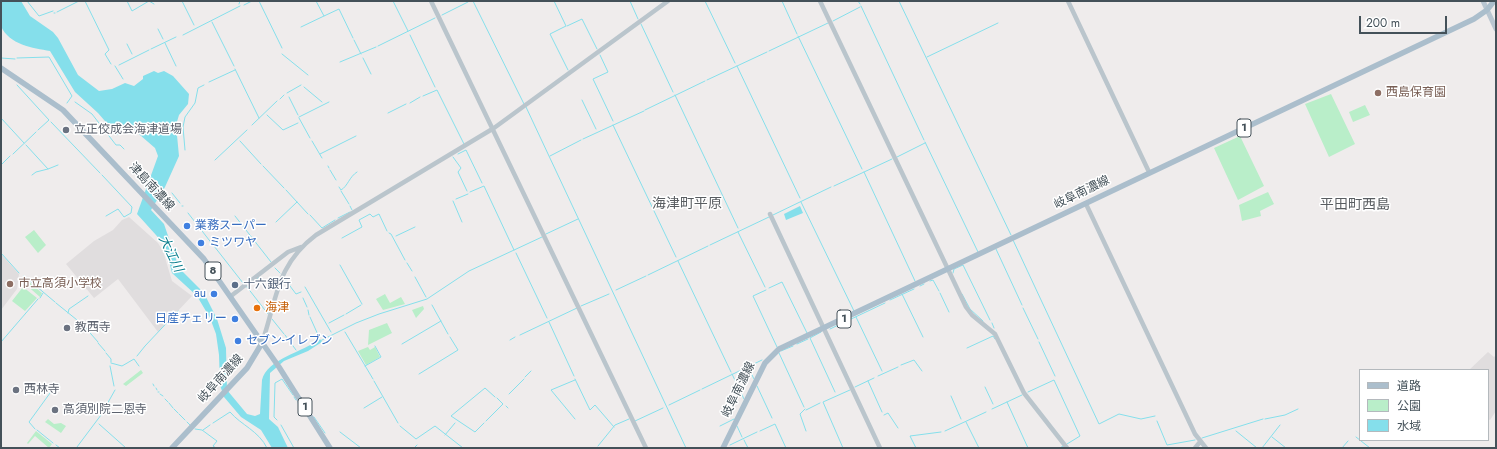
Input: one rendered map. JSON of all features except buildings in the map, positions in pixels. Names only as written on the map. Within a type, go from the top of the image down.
[{"type":"main road","points":[[1483,1],[1496,29]]},
{"type":"main road","name":"岐阜南濃線","points":[[723,448],[768,359],[779,349],[1086,204],[1149,172],[1454,29],[1474,19],[1487,10],[1494,1]]},
{"type":"main road","name":"津島南濃線","points":[[1,68],[63,110],[204,259],[262,343]]},
{"type":"main road","name":"岐阜南濃線","points":[[172,448],[230,388],[256,355],[262,343]]},
{"type":"main road","name":"1","points":[[262,343],[279,367],[330,448]]},
{"type":"main road","points":[[256,355],[263,353],[270,355]]},
{"type":"street","points":[[431,1],[494,128],[646,448]]},
{"type":"street","points":[[262,343],[280,280],[290,260],[301,247],[316,235],[494,128],[668,1]]},
{"type":"street","points":[[820,1],[966,307],[972,315],[995,334],[1024,393],[1067,448]]},
{"type":"street","points":[[1068,1],[1149,172]]},
{"type":"street","points":[[1086,204],[1200,442],[1206,448]]},
{"type":"street","points":[[770,214],[880,448]]},
{"type":"street","points":[[231,296],[288,252],[301,247]]},
{"type":"street","points":[[254,330],[260,333],[266,330]]},
{"type":"street","points":[[1195,448],[1200,442]]},
{"type":"shaded area","points":[[129,217],[158,243],[163,251],[172,281],[192,296],[158,332],[118,279],[94,298],[66,264],[94,241],[113,230],[122,220]]},
{"type":"shaded area","name":"市立高須小学校","points":[[1,254],[19,274],[17,289],[1,310]]},
{"type":"shaded area","points":[[1488,352],[1494,357],[1496,355],[1496,411],[1490,420],[1489,369],[1470,369]]},
{"type":"green space","points":[[1331,94],[1355,144],[1329,157],[1305,104]]},
{"type":"green space","points":[[1365,105],[1370,115],[1353,122],[1349,112]]},
{"type":"green space","points":[[1240,136],[1264,186],[1238,200],[1214,148]]},
{"type":"green space","points":[[1268,192],[1274,204],[1260,211],[1261,216],[1242,221],[1239,205]]},
{"type":"green space","points":[[34,230],[46,245],[38,253],[25,237]]},
{"type":"green space","points":[[23,277],[42,293],[40,297],[24,283]]},
{"type":"green space","points":[[23,287],[37,298],[25,311],[12,301]]},
{"type":"green space","points":[[385,294],[390,303],[401,297],[405,304],[383,310],[376,299]]},
{"type":"green space","points":[[423,306],[424,309],[416,318],[412,310]]},
{"type":"green space","points":[[387,323],[392,333],[368,345],[369,330]]},
{"type":"green space","points":[[368,347],[370,350],[375,347],[380,357],[366,365],[358,351]]},
{"type":"green space","points":[[141,370],[143,373],[126,386],[123,384]]},
{"type":"green space","points":[[48,419],[54,424],[61,423],[66,426],[61,433],[45,422]]},
{"type":"green space","points":[[36,431],[52,444],[49,448],[35,436],[28,444],[27,443]]},
{"type":"water","name":"大江川","points":[[1,1],[21,1],[30,16],[53,32],[58,38],[78,75],[99,91],[112,89],[125,83],[134,86],[143,79],[143,76],[154,71],[158,73],[164,71],[173,76],[189,94],[188,104],[179,115],[176,125],[179,156],[165,187],[151,210],[164,224],[179,268],[204,293],[217,319],[226,348],[227,390],[247,414],[255,416],[260,414],[262,380],[265,373],[271,367],[286,356],[313,344],[320,339],[322,342],[308,351],[284,361],[270,373],[269,419],[278,427],[288,448],[272,448],[261,430],[241,417],[224,397],[220,385],[219,355],[216,334],[210,318],[197,296],[172,273],[165,245],[137,214],[158,156],[155,148],[133,129],[127,129],[117,135],[98,113],[75,92],[50,51],[22,44],[10,38],[1,26]]},
{"type":"water","points":[[800,206],[803,213],[786,220],[784,214]]},
{"type":"waterway","points":[[27,1],[39,16],[53,11]]},
{"type":"waterway","points":[[57,12],[79,1]]},
{"type":"waterway","points":[[85,1],[109,50],[105,54],[111,64]]},
{"type":"waterway","points":[[127,1],[132,11],[149,1],[154,4]]},
{"type":"waterway","points":[[182,1],[194,25]]},
{"type":"waterway","points":[[244,5],[252,1]]},
{"type":"waterway","points":[[259,1],[282,48]]},
{"type":"waterway","points":[[316,1],[324,16],[339,9],[353,38]]},
{"type":"waterway","points":[[393,1],[408,31]]},
{"type":"waterway","points":[[473,1],[524,104]]},
{"type":"waterway","points":[[554,1],[566,26],[550,34],[568,70]]},
{"type":"waterway","points":[[630,1],[638,19]]},
{"type":"waterway","points":[[705,1],[735,63]]},
{"type":"waterway","points":[[782,1],[797,34]]},
{"type":"waterway","points":[[899,1],[1011,235]]},
{"type":"waterway","points":[[442,15],[468,2]]},
{"type":"waterway","points":[[183,35],[240,6]]},
{"type":"waterway","points":[[861,6],[924,140]]},
{"type":"waterway","points":[[833,21],[860,7]]},
{"type":"waterway","points":[[301,27],[324,16]]},
{"type":"waterway","points":[[378,46],[435,18]]},
{"type":"waterway","points":[[567,26],[582,19],[597,49]]},
{"type":"waterway","points":[[212,22],[234,66]]},
{"type":"waterway","points":[[769,51],[828,23]]},
{"type":"waterway","points":[[927,57],[998,23]]},
{"type":"waterway","points":[[641,24],[673,92]]},
{"type":"waterway","points":[[158,29],[163,39]]},
{"type":"waterway","points":[[410,35],[435,87]]},
{"type":"waterway","points":[[798,36],[862,169]]},
{"type":"waterway","points":[[151,49],[176,37]]},
{"type":"waterway","points":[[354,40],[361,54]]},
{"type":"waterway","points":[[165,43],[176,66]]},
{"type":"waterway","points":[[127,44],[132,54]]},
{"type":"waterway","points":[[340,62],[376,47]]},
{"type":"waterway","points":[[119,65],[149,50]]},
{"type":"waterway","points":[[707,80],[767,52]]},
{"type":"waterway","points":[[282,54],[308,75]]},
{"type":"waterway","points":[[600,55],[608,72],[593,79],[613,121]]},
{"type":"waterway","points":[[17,58],[49,57],[72,96],[67,103]]},
{"type":"waterway","points":[[1,58],[15,59]]},
{"type":"waterway","points":[[363,58],[371,74]]},
{"type":"waterway","points":[[115,66],[123,79]]},
{"type":"waterway","points":[[737,66],[800,198]]},
{"type":"waterway","points":[[235,69],[259,118]]},
{"type":"waterway","points":[[209,82],[235,70]]},
{"type":"waterway","points":[[645,110],[705,81]]},
{"type":"waterway","points":[[17,85],[49,120],[38,130]]},
{"type":"waterway","points":[[185,150],[183,127],[185,117],[195,103],[198,88],[204,85]]},
{"type":"waterway","points":[[287,93],[301,85]]},
{"type":"waterway","points":[[304,87],[322,102]]},
{"type":"waterway","points":[[423,96],[437,90],[464,144]]},
{"type":"waterway","points":[[280,99],[284,95]]},
{"type":"waterway","points":[[675,95],[738,228]]},
{"type":"waterway","points":[[289,97],[298,115]]},
{"type":"waterway","points":[[410,103],[420,97]]},
{"type":"waterway","points":[[582,100],[596,129]]},
{"type":"waterway","points":[[252,125],[277,101]]},
{"type":"waterway","points":[[75,102],[92,114],[116,145],[120,145],[124,149]]},
{"type":"waterway","points":[[299,117],[329,102]]},
{"type":"waterway","points":[[388,113],[406,104]]},
{"type":"waterway","points":[[526,107],[686,448]]},
{"type":"waterway","points":[[583,139],[644,111]]},
{"type":"waterway","points":[[267,115],[283,130],[298,123]]},
{"type":"waterway","points":[[1,118],[24,143]]},
{"type":"waterway","points":[[299,118],[310,138]]},
{"type":"waterway","points":[[51,122],[100,173]]},
{"type":"waterway","points":[[613,125],[676,257]]},
{"type":"waterway","points":[[215,160],[247,130]]},
{"type":"waterway","points":[[13,154],[36,132]]},
{"type":"waterway","points":[[320,154],[356,136]]},
{"type":"waterway","points":[[550,156],[581,140]]},
{"type":"waterway","points":[[240,141],[261,164]]},
{"type":"waterway","points":[[312,141],[322,158]]},
{"type":"waterway","points":[[925,142],[978,252]]},
{"type":"waterway","points":[[897,157],[925,143]]},
{"type":"waterway","points":[[26,145],[48,169],[58,165]]},
{"type":"waterway","points":[[458,154],[466,150],[482,183]]},
{"type":"waterway","points":[[1,165],[10,156]]},
{"type":"waterway","points":[[453,157],[461,168],[458,172],[467,191]]},
{"type":"waterway","points":[[834,186],[892,159]]},
{"type":"waterway","points":[[263,166],[284,188]]},
{"type":"waterway","points":[[32,175],[36,172],[48,169]]},
{"type":"waterway","points":[[330,170],[336,180]]},
{"type":"waterway","points":[[339,187],[341,190],[357,172]]},
{"type":"waterway","points":[[864,172],[915,281]]},
{"type":"waterway","points":[[102,175],[132,207],[131,213],[124,217],[118,209],[106,216]]},
{"type":"waterway","points":[[470,192],[484,186],[514,250]]},
{"type":"waterway","points":[[773,215],[831,187]]},
{"type":"waterway","points":[[286,190],[308,214]]},
{"type":"waterway","points":[[341,191],[349,204]]},
{"type":"waterway","points":[[172,193],[180,203]]},
{"type":"waterway","points":[[456,199],[468,194]]},
{"type":"waterway","points":[[453,201],[462,222]]},
{"type":"waterway","points":[[276,222],[297,202]]},
{"type":"waterway","points":[[801,202],[854,311]]},
{"type":"waterway","points":[[350,206],[352,210]]},
{"type":"waterway","points":[[338,218],[350,212]]},
{"type":"waterway","points":[[188,213],[213,245]]},
{"type":"waterway","points":[[342,238],[362,227],[359,220],[370,214],[373,217],[379,214],[387,231]]},
{"type":"waterway","points":[[310,215],[322,228],[335,220]]},
{"type":"waterway","points":[[235,216],[271,262]]},
{"type":"waterway","points":[[710,245],[769,217]]},
{"type":"waterway","points":[[546,234],[578,219]]},
{"type":"waterway","points":[[396,236],[415,227]]},
{"type":"waterway","points":[[738,232],[765,287]]},
{"type":"waterway","points":[[389,233],[391,234],[405,260]]},
{"type":"waterway","points":[[320,341],[356,323],[427,299],[469,271],[542,237]]},
{"type":"waterway","points":[[1013,240],[1099,424],[1119,414],[1141,419],[1155,416]]},
{"type":"waterway","points":[[214,246],[243,283]]},
{"type":"waterway","points":[[648,275],[708,246]]},
{"type":"waterway","points":[[996,249],[1022,305]]},
{"type":"waterway","points":[[1,253],[19,273]]},
{"type":"waterway","points":[[516,253],[547,318]]},
{"type":"waterway","points":[[678,261],[731,372]]},
{"type":"waterway","points":[[407,263],[412,271]]},
{"type":"waterway","points":[[340,265],[362,304]]},
{"type":"waterway","points":[[953,273],[954,269],[963,265],[990,320]]},
{"type":"waterway","points":[[275,268],[280,273]]},
{"type":"waterway","points":[[24,276],[55,302]]},
{"type":"waterway","points":[[616,290],[646,276]]},
{"type":"waterway","points":[[247,287],[259,277]]},
{"type":"waterway","points":[[415,277],[426,297]]},
{"type":"waterway","points":[[284,278],[296,294],[301,292]]},
{"type":"waterway","points":[[930,281],[933,280],[939,291]]},
{"type":"waterway","points":[[769,288],[782,282],[807,333]]},
{"type":"waterway","points":[[920,286],[924,284]]},
{"type":"waterway","points":[[247,287],[268,314]]},
{"type":"waterway","points":[[305,287],[331,332]]},
{"type":"waterway","points":[[890,300],[914,289]]},
{"type":"waterway","points":[[766,290],[753,296],[777,347]]},
{"type":"waterway","points":[[40,298],[43,293]]},
{"type":"waterway","points":[[940,293],[949,312]]},
{"type":"waterway","points":[[581,306],[609,294]]},
{"type":"waterway","points":[[902,294],[923,337]]},
{"type":"waterway","points":[[962,294],[970,309],[983,321]]},
{"type":"waterway","points":[[68,313],[69,309],[88,296]]},
{"type":"waterway","points":[[303,298],[307,307]]},
{"type":"waterway","points":[[1,342],[38,299]]},
{"type":"waterway","points":[[56,303],[82,324]]},
{"type":"waterway","points":[[830,329],[885,303]]},
{"type":"waterway","points":[[346,314],[361,305]]},
{"type":"waterway","points":[[432,305],[448,334]]},
{"type":"waterway","points":[[520,335],[577,308]]},
{"type":"waterway","points":[[1023,308],[1038,339]]},
{"type":"waterway","points":[[308,310],[309,315]]},
{"type":"waterway","points":[[137,356],[178,311]]},
{"type":"waterway","points":[[329,323],[344,315]]},
{"type":"waterway","points":[[310,317],[319,337],[317,338]]},
{"type":"waterway","points":[[856,317],[882,371]]},
{"type":"waterway","points":[[272,319],[284,334]]},
{"type":"waterway","points":[[402,344],[441,321]]},
{"type":"waterway","points":[[549,322],[574,376]]},
{"type":"waterway","points":[[992,323],[994,328]]},
{"type":"waterway","points":[[84,326],[98,342]]},
{"type":"waterway","points":[[345,332],[373,379]]},
{"type":"waterway","points":[[821,332],[810,338],[835,392]]},
{"type":"waterway","points":[[285,335],[296,350]]},
{"type":"waterway","points":[[967,348],[993,336],[995,339]]},
{"type":"waterway","points":[[419,374],[458,350],[450,337]]},
{"type":"waterway","points":[[510,340],[515,337]]},
{"type":"waterway","points":[[797,344],[808,339]]},
{"type":"waterway","points":[[1039,342],[1055,376]]},
{"type":"waterway","points":[[98,343],[105,351]]},
{"type":"waterway","points":[[365,366],[381,357],[375,346]]},
{"type":"waterway","points":[[781,351],[793,346]]},
{"type":"waterway","points":[[106,353],[111,359],[111,362]]},
{"type":"waterway","points":[[779,353],[804,407]]},
{"type":"waterway","points":[[111,363],[122,366],[134,359],[139,366]]},
{"type":"waterway","points":[[702,389],[762,360]]},
{"type":"waterway","points":[[901,365],[914,360],[922,371]]},
{"type":"waterway","points":[[110,366],[114,386]]},
{"type":"waterway","points":[[748,367],[754,379]]},
{"type":"waterway","points":[[878,376],[898,367]]},
{"type":"waterway","points":[[525,377],[531,371]]},
{"type":"waterway","points":[[732,374],[744,399]]},
{"type":"waterway","points":[[855,387],[874,378]]},
{"type":"waterway","points":[[277,420],[274,417],[275,383],[282,379],[293,395]]},
{"type":"waterway","points":[[509,394],[524,379]]},
{"type":"waterway","points":[[575,379],[590,410],[595,405],[614,427]]},
{"type":"waterway","points":[[575,380],[551,390],[575,419]]},
{"type":"waterway","points":[[1028,392],[1054,380],[1080,436],[1067,444]]},
{"type":"waterway","points":[[374,381],[398,423]]},
{"type":"waterway","points":[[868,381],[882,412]]},
{"type":"waterway","points":[[757,386],[772,418]]},
{"type":"waterway","points":[[985,387],[993,404]]},
{"type":"waterway","points":[[484,423],[475,432],[451,416],[485,388],[495,397]]},
{"type":"waterway","points":[[35,429],[29,422],[53,389]]},
{"type":"waterway","points":[[77,447],[101,415],[115,390]]},
{"type":"waterway","points":[[669,405],[700,390]]},
{"type":"waterway","points":[[843,448],[823,402],[850,390]]},
{"type":"waterway","points":[[992,409],[1022,395]]},
{"type":"waterway","points":[[951,396],[961,419]]},
{"type":"waterway","points":[[364,408],[382,397]]},
{"type":"waterway","points":[[486,421],[503,404],[497,398]]},
{"type":"waterway","points":[[165,399],[168,402]]},
{"type":"waterway","points":[[1007,402],[1028,448]]},
{"type":"waterway","points":[[169,403],[173,408]]},
{"type":"waterway","points":[[298,403],[301,407]]},
{"type":"waterway","points":[[806,410],[820,403]]},
{"type":"waterway","points":[[635,421],[663,408]]},
{"type":"waterway","points":[[174,409],[178,413]]},
{"type":"waterway","points":[[805,409],[800,414],[806,431]]},
{"type":"waterway","points":[[1265,419],[1285,415],[1298,409]]},
{"type":"waterway","points":[[213,423],[230,412],[234,417],[255,433],[264,442],[267,448]]},
{"type":"waterway","points":[[945,431],[986,412]]},
{"type":"waterway","points":[[884,415],[888,413],[898,428]]},
{"type":"waterway","points":[[179,414],[185,420]]},
{"type":"waterway","points":[[314,417],[325,433]]},
{"type":"waterway","points":[[598,446],[615,425],[629,419]]},
{"type":"waterway","points":[[720,426],[734,419]]},
{"type":"waterway","points":[[1202,438],[1263,419]]},
{"type":"waterway","points":[[1157,421],[1167,445],[1195,440]]},
{"type":"waterway","points":[[187,422],[190,425]]},
{"type":"waterway","points":[[966,422],[979,448]]},
{"type":"waterway","points":[[445,435],[455,423]]},
{"type":"waterway","points":[[99,424],[126,448]]},
{"type":"waterway","points":[[760,431],[775,424],[786,448]]},
{"type":"waterway","points":[[203,430],[210,425]]},
{"type":"waterway","points":[[281,425],[294,448]]},
{"type":"waterway","points":[[1262,448],[1280,425]]},
{"type":"waterway","points":[[400,426],[416,439],[435,426],[463,448]]},
{"type":"waterway","points":[[737,426],[742,437]]},
{"type":"waterway","points":[[195,429],[202,430],[217,441],[213,446],[216,448]]},
{"type":"waterway","points":[[37,430],[53,443]]},
{"type":"waterway","points":[[1236,431],[1257,448]]},
{"type":"waterway","points":[[340,432],[361,448]]},
{"type":"waterway","points":[[730,445],[757,432]]},
{"type":"waterway","points":[[916,448],[910,436],[941,432]]},
{"type":"waterway","points":[[1272,437],[1286,448]]},
{"type":"waterway","points":[[744,440],[748,448]]},
{"type":"waterway","points":[[1342,448],[1348,441]]},
{"type":"waterway","points":[[1361,441],[1370,448]]},
{"type":"waterway","points":[[56,445],[60,448]]},
{"type":"waterway","points":[[414,448],[417,445]]},
{"type":"place","name":"西島保育園","points":[[1378,93]]},
{"type":"place","name":"立正佼成会海津道場","points":[[66,130]]},
{"type":"place","name":"業務スーパー","points":[[187,226]]},
{"type":"place","name":"ミツワヤ","points":[[201,243]]},
{"type":"place","name":"市立高須小学校","points":[[10,284]]},
{"type":"place","name":"十六銀行","points":[[235,285]]},
{"type":"place","name":"au","points":[[214,294]]},
{"type":"place","name":"海津","points":[[257,308]]},
{"type":"place","name":"日産チェリー","points":[[235,319]]},
{"type":"place","name":"教西寺","points":[[67,328]]},
{"type":"place","name":"セブン-イレブン","points":[[238,341]]},
{"type":"place","name":"西林寺","points":[[16,390]]},
{"type":"place","name":"高須別院二恩寺","points":[[55,410]]},
{"type":"district","name":"海津町平原","points":[[687,205]]},
{"type":"district","name":"平田町西島","points":[[1355,206]]}]
